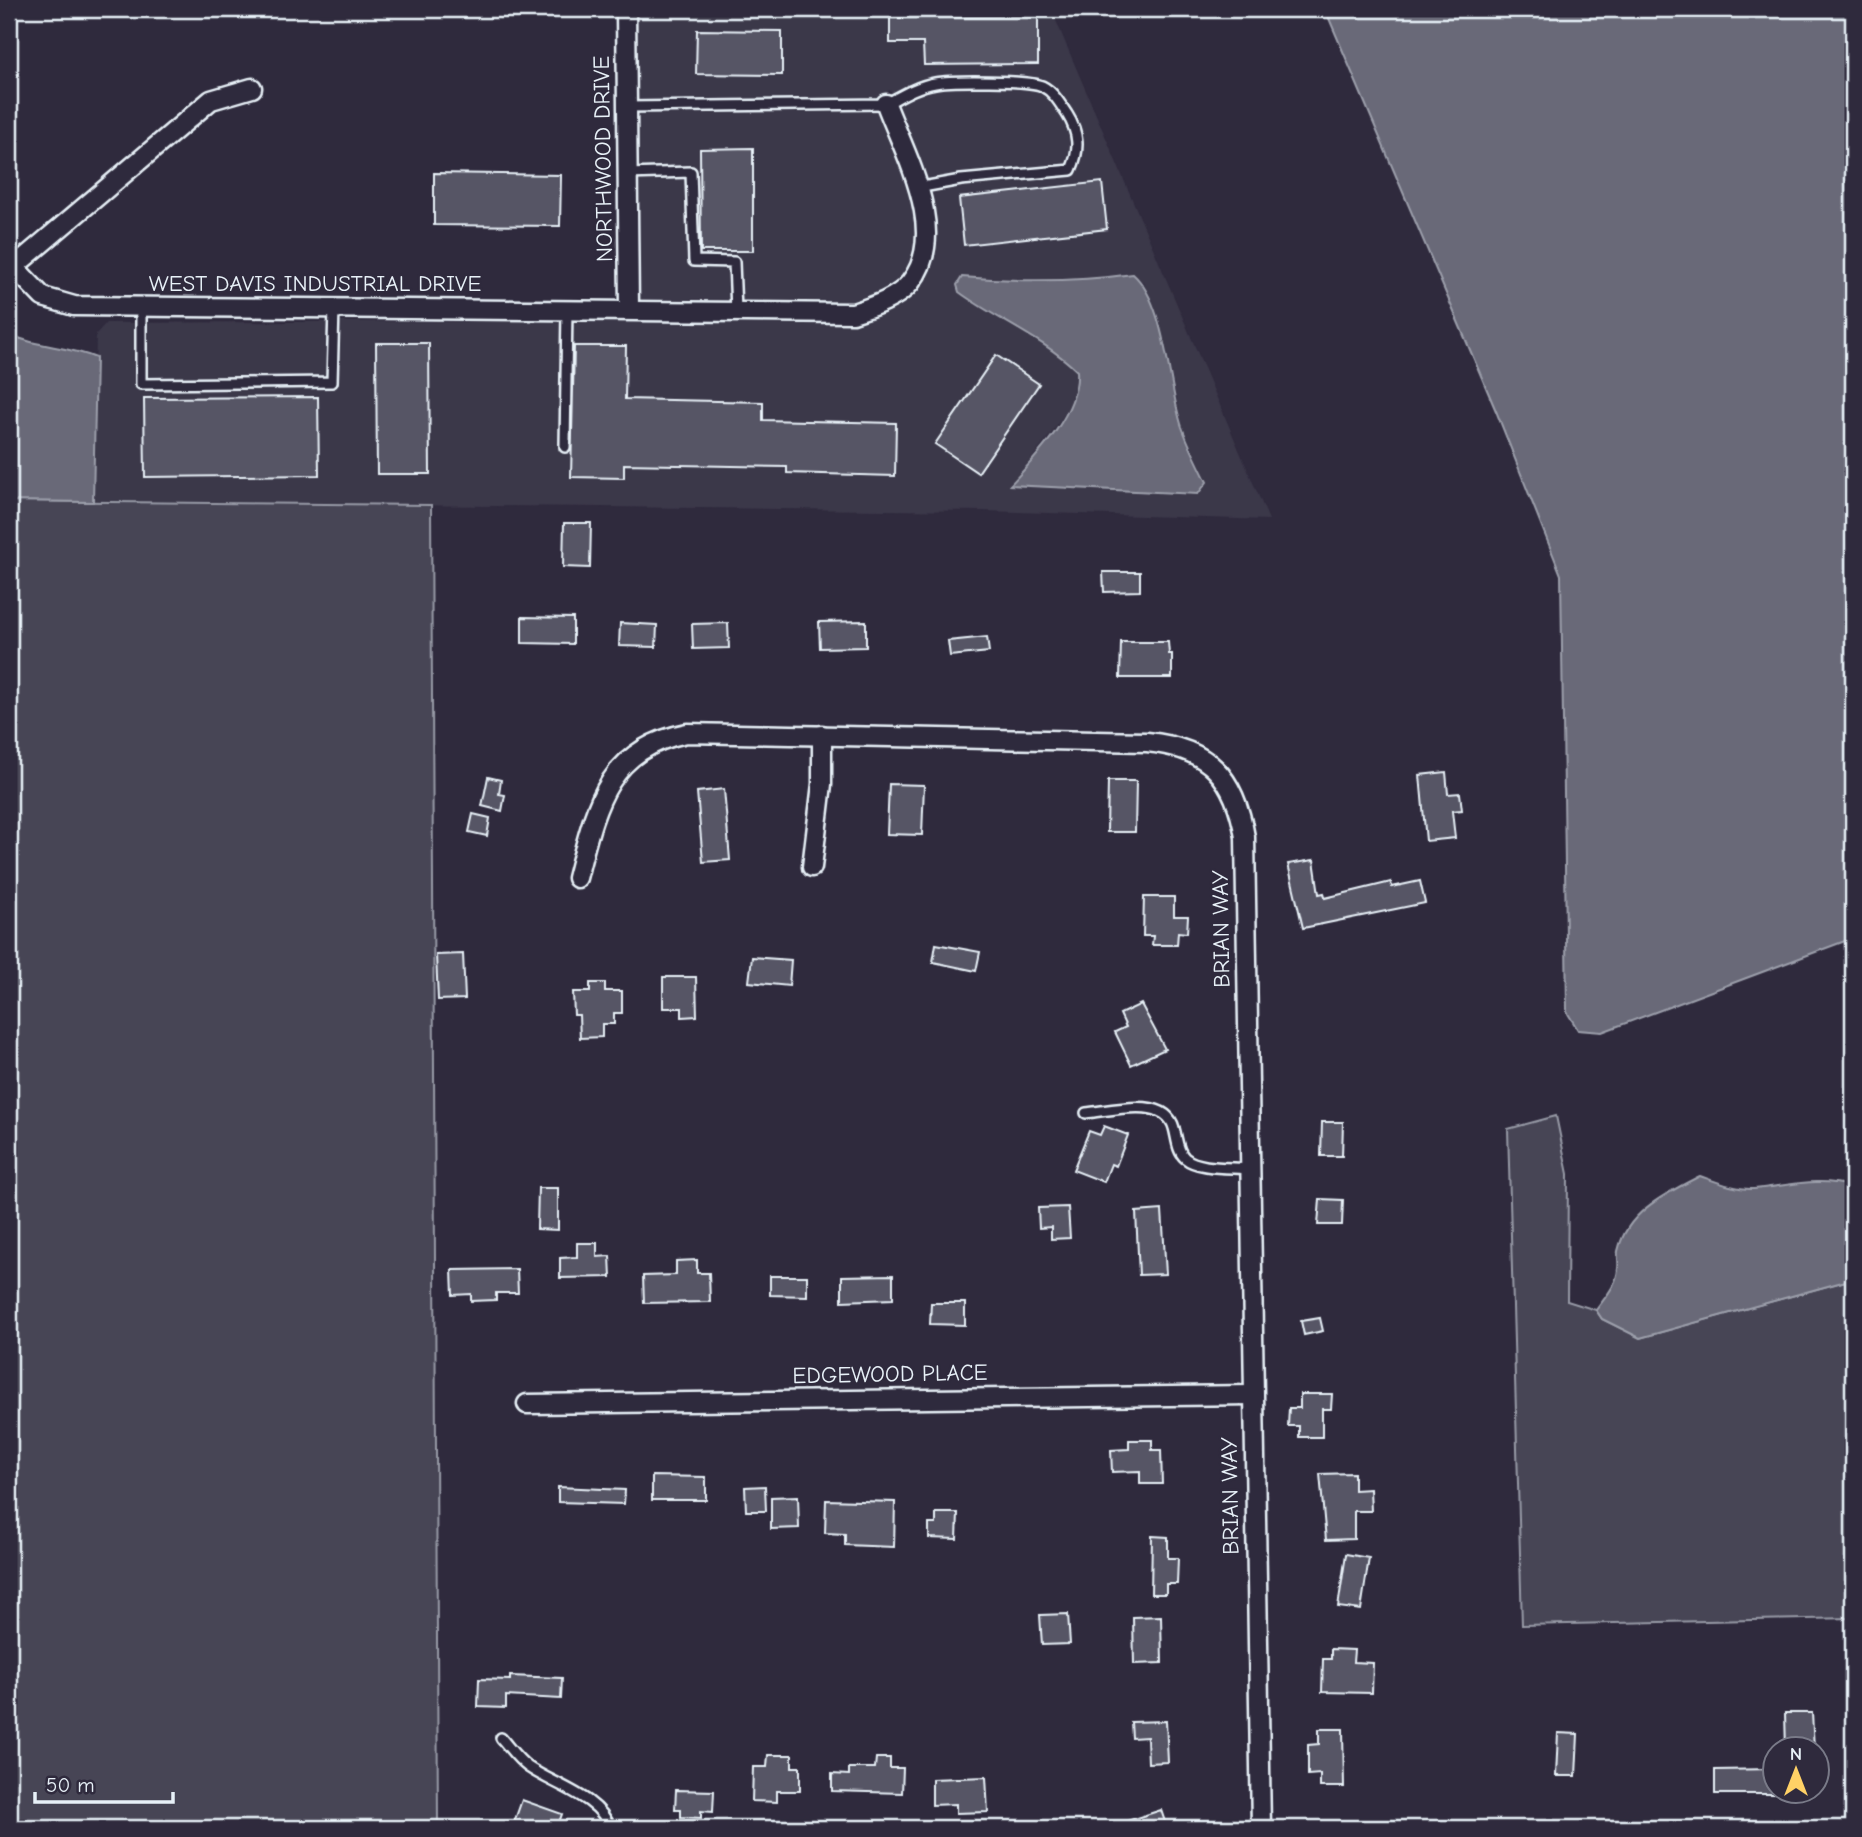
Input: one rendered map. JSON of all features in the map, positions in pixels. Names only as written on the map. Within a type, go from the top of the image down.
[{"type":"street","name":"NORTHWOOD DRIVE","points":[[625,9],[629,310]]},
{"type":"street","points":[[11,269],[211,100],[252,88]]},
{"type":"street","name":"WEST DAVIS INDUSTRIAL DRIVE","points":[[11,269],[43,297],[74,306],[853,313],[890,297],[910,283],[925,250],[927,215],[886,104]]},
{"type":"street","name":"BRIAN WAY","points":[[577,878],[592,818],[604,790],[617,770],[648,744],[687,733],[1147,742],[1186,750],[1219,770],[1241,813],[1245,837],[1261,1828]]},
{"type":"street","points":[[812,867],[822,784],[822,735]]},
{"type":"street","name":"EDGEWOOD PLACE","points":[[527,1404],[1252,1395]]},
{"type":"lane","points":[[627,107],[886,104],[913,90],[936,83],[1027,82],[1042,86],[1055,97],[1075,127],[1078,153],[1071,170],[961,180],[917,188]]},
{"type":"lane","points":[[627,174],[691,172],[694,261],[734,262],[736,311]]},
{"type":"lane","points":[[141,306],[141,384],[332,382],[334,308]]},
{"type":"lane","points":[[565,447],[567,309]]},
{"type":"lane","points":[[1086,1113],[1142,1108],[1161,1111],[1173,1125],[1179,1150],[1185,1158],[1209,1165],[1249,1169]]},
{"type":"lane","points":[[501,1738],[524,1765],[557,1786],[595,1803],[610,1828]]},
{"type":"shaded area","points":[[635,9],[1051,9],[1269,520],[983,511],[93,502],[96,334],[106,323],[629,320],[853,323],[882,314],[915,292],[933,254],[936,215],[890,90],[874,99],[918,216],[916,247],[903,276],[876,294],[852,302],[638,299]],"holes":[[[1133,274],[1144,283],[1167,353],[1182,426],[1207,482],[1197,494],[1011,485],[1077,395],[1077,371],[1059,354],[975,304],[1002,280],[1088,280]]]},
{"type":"shaded area","points":[[9,501],[431,505],[438,1828],[9,1828]]},
{"type":"shaded area","points":[[1556,1116],[1568,1174],[1567,1301],[1596,1310],[1602,1319],[1640,1338],[1853,1279],[1853,1618],[1522,1625],[1508,1129]]},
{"type":"water","points":[[1325,9],[1853,9],[1853,938],[1602,1032],[1578,1030],[1567,1012],[1561,575],[1496,411]]},
{"type":"water","points":[[1133,274],[1153,304],[1182,427],[1207,482],[1198,494],[1010,485],[1044,447],[1064,417],[1072,402],[1077,371],[1050,349],[959,292],[957,285],[962,277],[1048,280]]},
{"type":"water","points":[[9,334],[30,342],[96,358],[93,502],[9,501]]},
{"type":"water","points":[[1700,1176],[1747,1189],[1816,1182],[1853,1187],[1853,1279],[1640,1338],[1602,1319],[1596,1310],[1616,1280],[1618,1251],[1630,1225],[1650,1205]]},
{"type":"building","points":[[1038,16],[1038,64],[924,65],[923,43],[890,43],[890,18]]},
{"type":"building","points":[[697,30],[782,31],[782,75],[696,74]]},
{"type":"building","points":[[753,148],[753,251],[701,251],[700,149]]},
{"type":"building","points":[[434,173],[561,175],[560,226],[434,225]]},
{"type":"building","points":[[1102,182],[1107,229],[964,245],[959,198]]},
{"type":"building","points":[[376,343],[429,343],[430,474],[377,474]]},
{"type":"building","points":[[574,346],[626,346],[625,399],[763,402],[763,420],[896,423],[895,476],[787,473],[787,467],[624,464],[624,478],[571,477]]},
{"type":"building","points":[[996,355],[1039,384],[978,473],[935,444]]},
{"type":"building","points":[[318,397],[319,475],[145,477],[144,398]]},
{"type":"building","points":[[564,523],[591,523],[590,568],[563,567]]},
{"type":"building","points":[[1103,572],[1140,572],[1140,591],[1104,592]]},
{"type":"building","points":[[522,617],[573,618],[573,644],[522,643]]},
{"type":"building","points":[[866,621],[866,647],[820,648],[819,622]]},
{"type":"building","points":[[620,623],[657,625],[656,647],[619,646]]},
{"type":"building","points":[[728,623],[729,648],[693,649],[692,624]]},
{"type":"building","points":[[987,637],[989,652],[950,656],[948,641]]},
{"type":"building","points":[[1121,642],[1168,642],[1169,654],[1172,654],[1172,678],[1120,678]]},
{"type":"building","points":[[1446,772],[1448,794],[1460,793],[1462,810],[1452,811],[1455,838],[1426,841],[1420,775]]},
{"type":"building","points":[[488,777],[501,780],[499,794],[505,795],[502,811],[482,806]]},
{"type":"building","points":[[1108,781],[1136,781],[1135,832],[1107,832]]},
{"type":"building","points":[[889,784],[924,785],[922,835],[887,834]]},
{"type":"building","points":[[724,789],[730,860],[703,862],[697,792]]},
{"type":"building","points":[[473,814],[490,818],[487,836],[469,832]]},
{"type":"building","points":[[1314,860],[1319,894],[1324,893],[1325,898],[1391,882],[1392,887],[1420,881],[1425,903],[1303,928],[1288,864]]},
{"type":"building","points":[[1144,897],[1174,897],[1174,916],[1188,916],[1187,933],[1178,932],[1177,945],[1152,945],[1153,936],[1143,936]]},
{"type":"building","points":[[936,944],[980,952],[976,971],[933,962]]},
{"type":"building","points":[[463,954],[465,999],[438,1000],[436,955]]},
{"type":"building","points":[[752,957],[791,960],[789,986],[749,982]]},
{"type":"building","points":[[663,977],[696,977],[697,1016],[682,1017],[682,1008],[663,1008]]},
{"type":"building","points":[[590,983],[605,983],[605,991],[622,991],[622,1013],[614,1013],[614,1024],[602,1024],[602,1037],[580,1038],[579,1015],[574,1015],[573,992],[590,992]]},
{"type":"building","points":[[1141,1004],[1165,1049],[1131,1065],[1115,1032],[1126,1027],[1120,1014]]},
{"type":"building","points":[[1322,1122],[1343,1122],[1342,1156],[1321,1156]]},
{"type":"building","points":[[1104,1126],[1128,1135],[1116,1166],[1111,1164],[1104,1182],[1073,1170],[1089,1131],[1100,1135]]},
{"type":"building","points":[[538,1188],[558,1188],[558,1230],[537,1229]]},
{"type":"building","points":[[1320,1199],[1343,1200],[1342,1225],[1318,1225]]},
{"type":"building","points":[[1068,1207],[1070,1238],[1051,1239],[1051,1227],[1039,1228],[1038,1208]]},
{"type":"building","points":[[1162,1210],[1166,1274],[1139,1275],[1136,1212]]},
{"type":"building","points":[[577,1243],[597,1243],[597,1257],[610,1256],[611,1277],[560,1278],[560,1258],[577,1257]]},
{"type":"building","points":[[697,1260],[697,1273],[709,1273],[710,1302],[644,1303],[643,1276],[676,1275],[676,1261]]},
{"type":"building","points":[[517,1269],[518,1293],[496,1293],[496,1300],[471,1301],[471,1294],[453,1295],[452,1270]]},
{"type":"building","points":[[893,1275],[893,1299],[842,1301],[842,1276]]},
{"type":"building","points":[[770,1276],[807,1276],[807,1296],[770,1295]]},
{"type":"building","points":[[931,1303],[965,1303],[965,1325],[930,1324]]},
{"type":"building","points":[[1320,1318],[1323,1331],[1304,1335],[1301,1321]]},
{"type":"building","points":[[1300,1394],[1332,1394],[1331,1409],[1322,1409],[1322,1437],[1299,1437],[1299,1426],[1288,1426],[1289,1408],[1300,1408]]},
{"type":"building","points":[[1129,1440],[1152,1440],[1152,1450],[1161,1450],[1162,1484],[1140,1484],[1140,1471],[1112,1472],[1111,1450],[1129,1449]]},
{"type":"building","points":[[1354,1473],[1354,1490],[1370,1489],[1371,1511],[1354,1511],[1354,1539],[1326,1540],[1320,1474]]},
{"type":"building","points":[[652,1476],[706,1477],[706,1500],[652,1500]]},
{"type":"building","points":[[765,1486],[766,1511],[746,1511],[745,1487]]},
{"type":"building","points":[[558,1487],[625,1490],[624,1504],[558,1502]]},
{"type":"building","points":[[798,1496],[799,1528],[771,1529],[771,1497]]},
{"type":"building","points":[[826,1500],[895,1502],[894,1547],[845,1545],[845,1534],[825,1533]]},
{"type":"building","points":[[936,1513],[958,1513],[957,1539],[929,1538],[929,1524],[936,1524]]},
{"type":"building","points":[[1152,1536],[1168,1537],[1168,1558],[1178,1558],[1177,1584],[1166,1584],[1166,1594],[1151,1594]]},
{"type":"building","points":[[1346,1554],[1369,1558],[1361,1610],[1338,1607]]},
{"type":"building","points":[[1068,1614],[1070,1644],[1042,1645],[1040,1615]]},
{"type":"building","points":[[1161,1616],[1162,1663],[1134,1664],[1133,1617]]},
{"type":"building","points":[[1331,1649],[1354,1650],[1353,1662],[1373,1663],[1372,1693],[1322,1692],[1323,1659],[1331,1659]]},
{"type":"building","points":[[510,1676],[562,1678],[561,1699],[506,1696],[506,1708],[478,1707],[479,1679],[510,1680]]},
{"type":"building","points":[[1785,1713],[1812,1713],[1813,1736],[1786,1736]]},
{"type":"building","points":[[1166,1721],[1168,1762],[1148,1763],[1147,1737],[1132,1738],[1131,1722]]},
{"type":"building","points":[[1319,1729],[1343,1729],[1344,1787],[1320,1787],[1320,1774],[1308,1775],[1308,1745],[1319,1744]]},
{"type":"building","points":[[1558,1733],[1578,1734],[1576,1776],[1556,1776]]},
{"type":"building","points":[[768,1755],[792,1755],[792,1767],[800,1767],[800,1791],[777,1791],[777,1802],[752,1801],[753,1767],[767,1767]]},
{"type":"building","points":[[876,1758],[890,1758],[890,1768],[903,1768],[902,1793],[832,1791],[832,1774],[849,1775],[849,1768],[875,1768]]},
{"type":"building","points":[[1760,1769],[1760,1794],[1715,1794],[1715,1770]]},
{"type":"building","points":[[986,1777],[988,1812],[956,1813],[956,1804],[932,1805],[932,1779]]},
{"type":"building","points":[[676,1790],[714,1791],[713,1812],[701,1811],[701,1818],[681,1817],[681,1809],[675,1809]]},
{"type":"building","points":[[522,1800],[562,1814],[557,1828],[512,1828]]},
{"type":"building","points":[[1161,1810],[1167,1828],[1116,1828],[1115,1825]]}]
